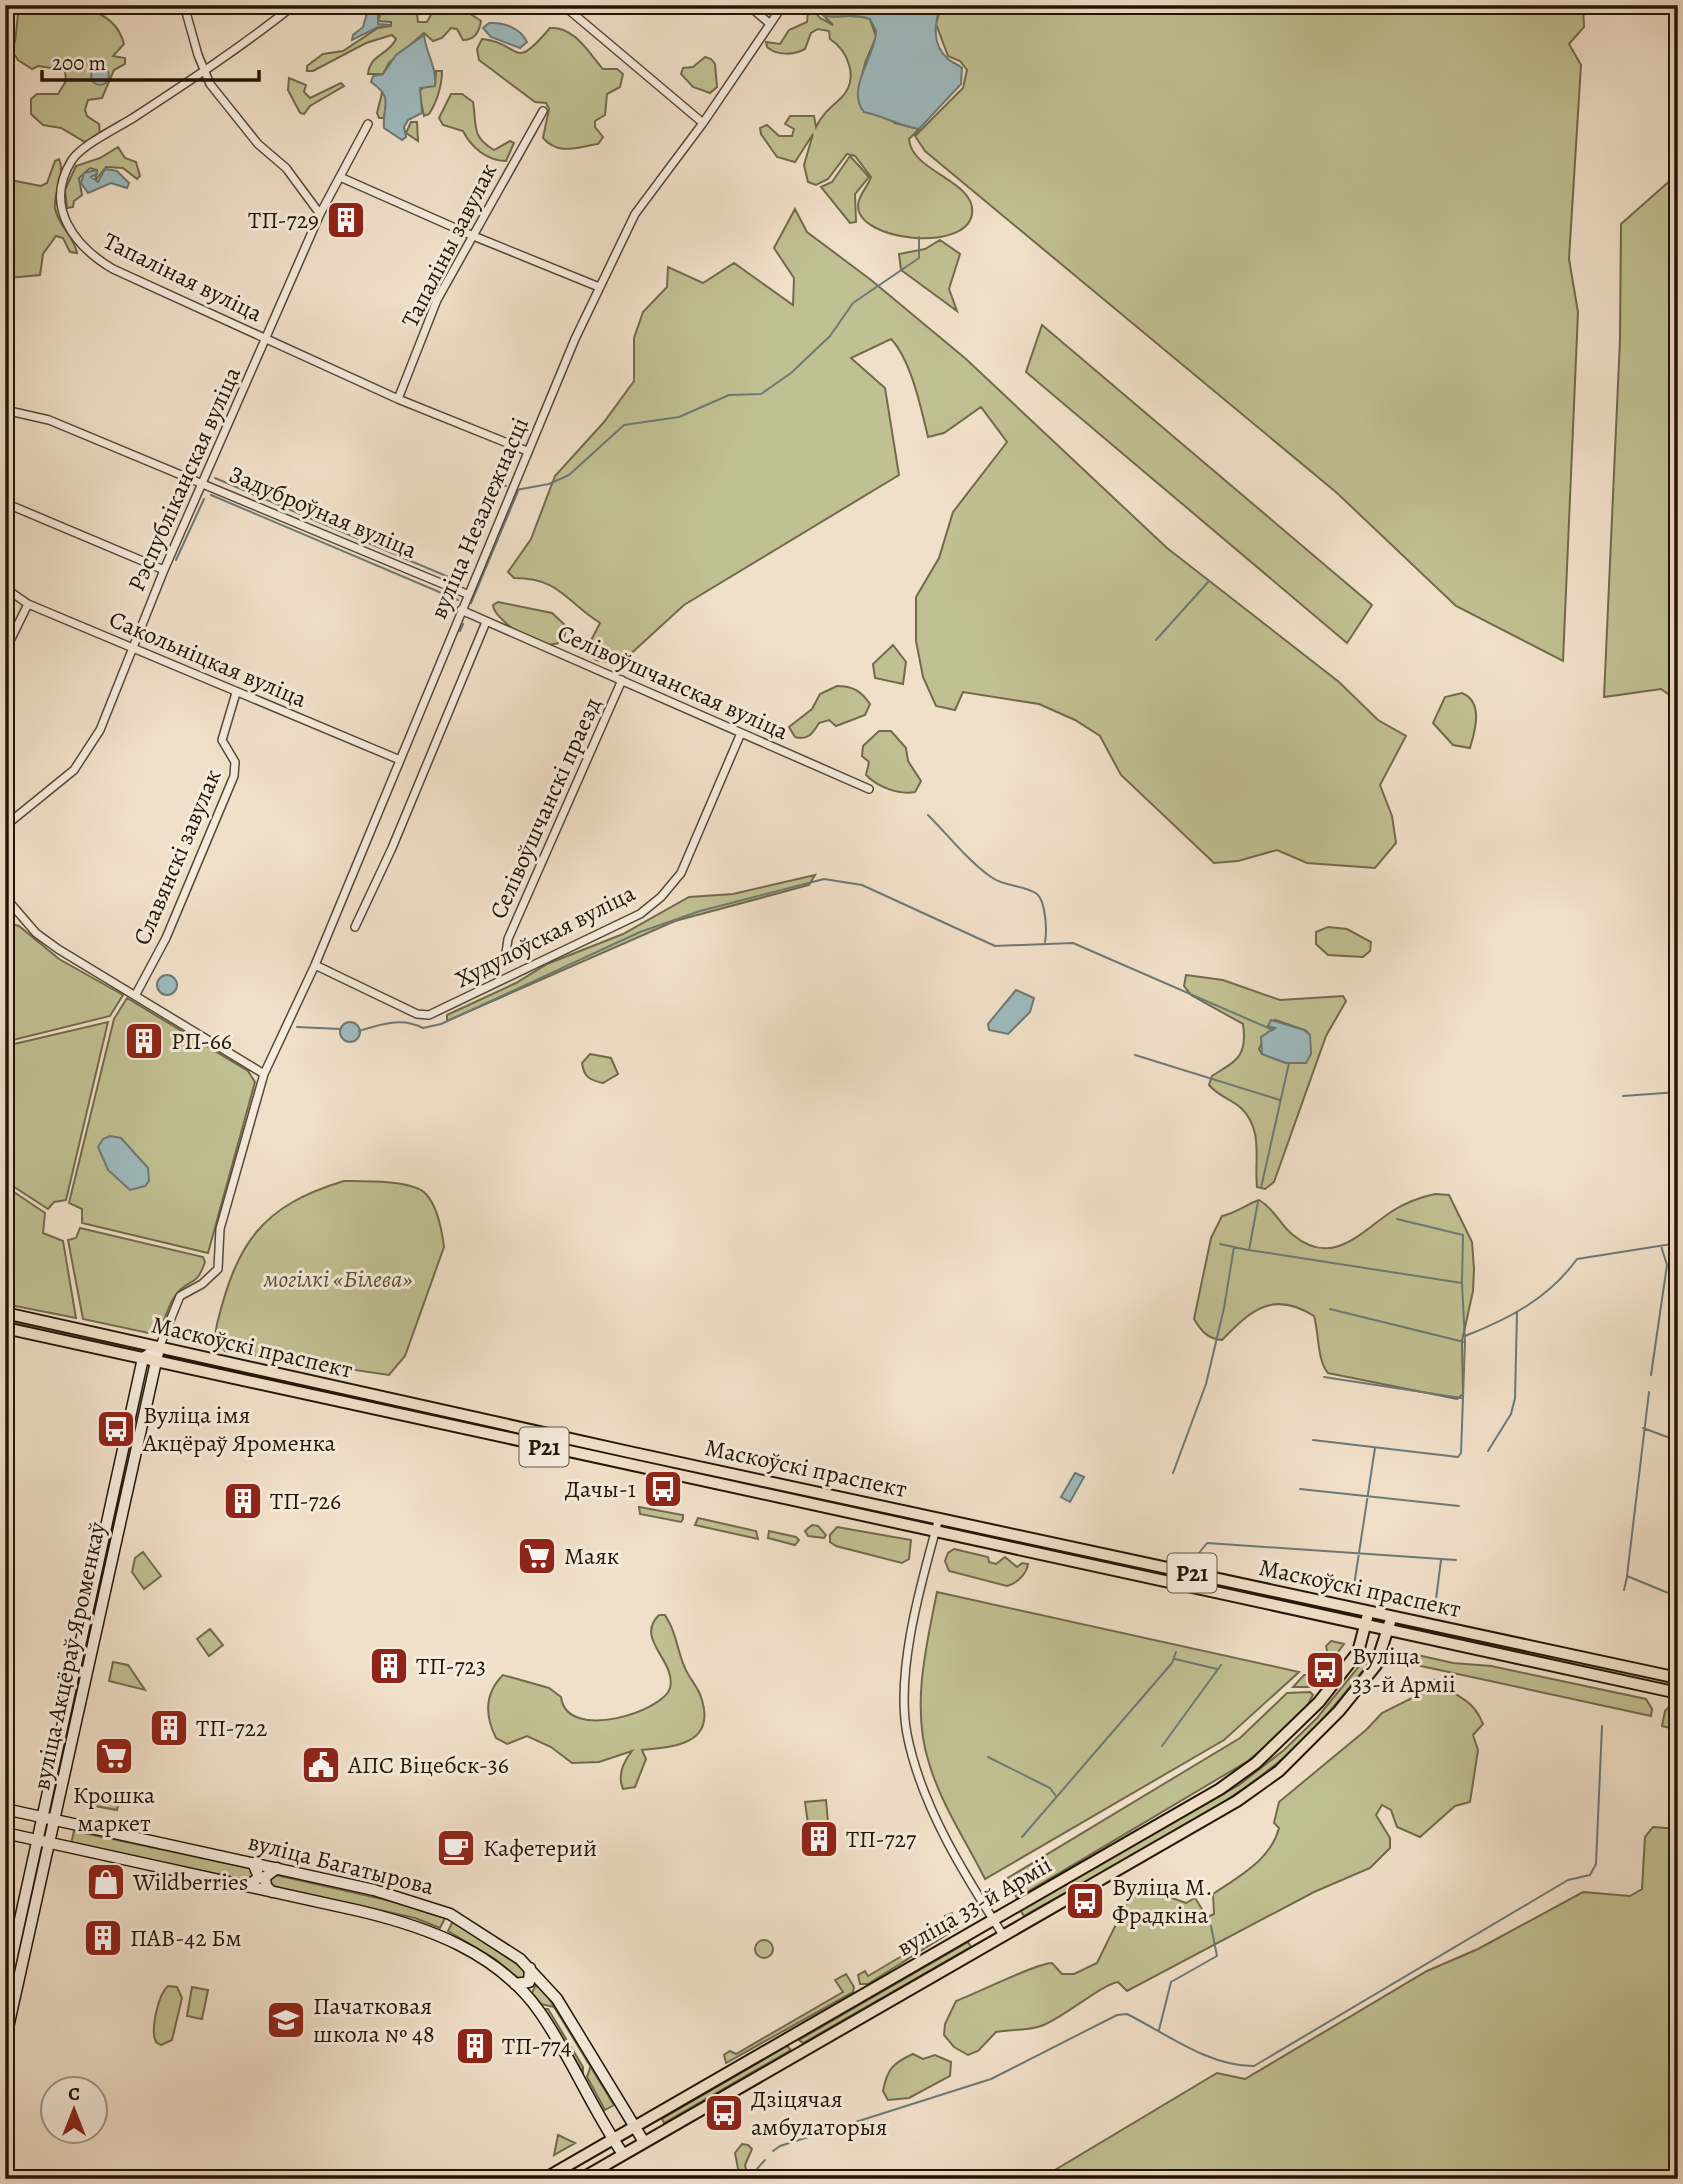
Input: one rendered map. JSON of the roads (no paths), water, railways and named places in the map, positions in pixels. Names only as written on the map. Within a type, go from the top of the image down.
[{"type":"main road","name":"Маскоўскі праспект","points":[[5,1313],[1678,1678]]},
{"type":"main road","name":"Маскоўскі праспект","points":[[5,1328],[1678,1693]]},
{"type":"main road","points":[[453,1427],[460,1421],[456,1413]]},
{"type":"main road","name":"вуліца 33-й Арміі","points":[[544,2179],[1220,1789],[1256,1763],[1319,1702],[1358,1652],[1368,1612]]},
{"type":"main road","name":"вуліца 33-й Арміі","points":[[581,2179],[1237,1801],[1279,1771],[1310,1743],[1376,1665],[1391,1616]]},
{"type":"main road","points":[[799,2031],[796,2043],[808,2048]]},
{"type":"main road","points":[[782,2041],[794,2046],[792,2057]]},
{"type":"street","points":[[184,5],[204,72],[227,109],[258,144],[286,168],[320,214]]},
{"type":"street","name":"Тапаліная вуліца","points":[[294,5],[204,72],[74,157],[64,179],[62,210],[68,228],[88,254],[113,270],[398,399],[527,451]]},
{"type":"street","points":[[563,5],[703,123]]},
{"type":"street","points":[[748,5],[769,23]]},
{"type":"street","name":"вуліца Незалежнасці","points":[[159,1348],[180,1296],[202,1284],[218,1269],[220,1229],[264,1074],[315,965],[467,594],[599,287],[635,214],[703,123],[783,5]]},
{"type":"street","name":"Тапаліны завулак","points":[[398,399],[437,300],[471,235],[543,111]]},
{"type":"street","name":"Рэспубліканская вуліца","points":[[5,826],[74,770],[100,730],[164,570],[320,214],[368,124]]},
{"type":"street","points":[[340,177],[471,235],[599,287]]},
{"type":"street","name":"Задуброўная вуліца","points":[[5,410],[49,420],[467,594]]},
{"type":"street","points":[[5,503],[164,570]]},
{"type":"street","name":"Сакольніцкая вуліца","points":[[5,588],[28,604],[400,760]]},
{"type":"street","points":[[5,652],[28,604]]},
{"type":"street","name":"Селівоўшчанская вуліца","points":[[461,610],[869,789]]},
{"type":"street","name":"вуліца Незалежнасці","points":[[355,927],[392,848],[486,622]]},
{"type":"street","name":"Селівоўшчанскі праезд","points":[[506,953],[508,939],[622,680]]},
{"type":"street","name":"Славянскі завулак","points":[[135,996],[166,938],[234,776],[234,762],[222,740],[236,693]]},
{"type":"street","name":"Худулоўская вуліца","points":[[315,965],[417,1014],[429,1016],[640,914],[681,873],[741,733]]},
{"type":"street","points":[[5,898],[36,933],[58,949],[264,1074]]},
{"type":"street","points":[[143,1359],[159,1348]]},
{"type":"street","name":"вуліца Акцёраў Яроменкаў","points":[[119,1496],[159,1348]]},
{"type":"street","name":"вуліца Акцёраў Яроменкаў","points":[[5,2041],[55,1820],[84,1656],[119,1496],[143,1359]]},
{"type":"street","points":[[939,1518],[916,1611],[907,1670],[907,1733],[937,1820],[1003,1935]]},
{"type":"street","name":"вуліца Акцёраў Яроменкаў","points":[[5,1988],[42,1817],[84,1656]]},
{"type":"street","name":"вуліца Багатырова","points":[[5,1809],[410,1899],[450,1914],[497,1942],[530,1968],[545,1985],[572,2022],[644,2142]]},
{"type":"street","name":"вуліца Багатырова","points":[[5,1833],[408,1922],[471,1951],[529,1999],[552,2031],[623,2154]]},
{"type":"street","points":[[248,1886],[259,1877],[253,1863]]},
{"type":"street","points":[[272,1892],[266,1886],[265,1877],[268,1872],[277,1868]]},
{"type":"street","points":[[17,1935],[29,1938]]},
{"type":"street","points":[[11,1963],[22,1966]]},
{"type":"street","points":[[514,1984],[529,1982],[530,1968]]},
{"type":"street","points":[[529,1999],[527,1993],[533,1985],[545,1985]]},
{"type":"water","points":[[824,5],[940,5],[936,26],[937,40],[943,53],[962,68],[961,84],[919,129],[864,112],[859,103],[859,83],[875,41],[876,31],[870,19],[864,17],[824,16],[820,10]]},
{"type":"water","points":[[369,6],[378,8],[378,24],[391,25],[378,27],[352,40],[353,35],[363,27]]},
{"type":"water","points":[[489,23],[511,27],[527,42],[520,48],[491,37],[483,28]]},
{"type":"water","points":[[424,35],[435,86],[420,88],[422,113],[408,120],[404,127],[406,137],[402,140],[384,128],[385,98],[371,82],[373,76],[383,74],[396,55]]},
{"type":"water","points":[[100,67],[106,70],[109,76],[106,82],[100,85],[94,82],[91,76],[94,70]]},
{"type":"water","points":[[105,169],[117,171],[129,183],[127,188],[111,183],[88,193],[81,183],[84,173],[96,170],[97,174],[91,177],[98,182]]},
{"type":"water","points":[[167,975],[174,978],[177,985],[174,992],[167,995],[160,992],[157,985],[160,978]]},
{"type":"water","points":[[1016,990],[1034,998],[1030,1012],[1008,1034],[989,1030],[988,1024]]},
{"type":"water","points":[[1271,1020],[1304,1030],[1310,1035],[1311,1054],[1306,1063],[1286,1063],[1262,1054],[1261,1037],[1275,1028],[1268,1026]]},
{"type":"water","points":[[350,1022],[357,1025],[360,1032],[357,1039],[350,1042],[343,1039],[340,1032],[343,1025]]},
{"type":"water","points":[[110,1136],[121,1138],[148,1168],[149,1181],[145,1186],[130,1190],[108,1170],[98,1147],[103,1139]]},
{"type":"water","points":[[1075,1473],[1084,1477],[1070,1502],[1061,1497]]},
{"type":"waterway","points":[[516,490],[549,484],[569,475],[624,425],[679,417],[729,395],[761,394],[791,373],[830,336],[853,303],[919,258],[919,237]]},
{"type":"waterway","points":[[215,478],[458,581]]},
{"type":"waterway","points":[[471,603],[518,491]]},
{"type":"waterway","points":[[211,495],[458,600]]},
{"type":"waterway","points":[[176,560],[204,499]]},
{"type":"waterway","points":[[1156,640],[1209,581]]},
{"type":"waterway","points":[[460,631],[463,624]]},
{"type":"waterway","points":[[928,815],[966,856],[991,877],[1037,894],[1044,910],[1045,942]]},
{"type":"waterway","points":[[359,1031],[399,1022],[423,1028],[441,1024],[640,932],[700,911],[824,879],[862,885],[995,946],[1073,943],[1273,1030]]},
{"type":"waterway","points":[[297,1027],[340,1029]]},
{"type":"waterway","points":[[1135,1055],[1280,1100]]},
{"type":"waterway","points":[[1261,1188],[1289,1063]]},
{"type":"waterway","points":[[1623,1096],[1678,1092]]},
{"type":"waterway","points":[[1258,1202],[1249,1250],[1462,1283],[1465,1342],[1461,1453],[1458,1457],[1313,1440]]},
{"type":"waterway","points":[[1397,1219],[1463,1235],[1462,1282]]},
{"type":"waterway","points":[[1465,1336],[1527,1306],[1554,1285],[1577,1259],[1678,1243]]},
{"type":"waterway","points":[[1220,1244],[1248,1250]]},
{"type":"waterway","points":[[1651,1375],[1667,1265],[1661,1246]]},
{"type":"waterway","points":[[1173,1473],[1206,1384],[1224,1308],[1234,1247]]},
{"type":"waterway","points":[[1330,1309],[1464,1342]]},
{"type":"waterway","points":[[1488,1451],[1511,1414],[1515,1398],[1517,1312]]},
{"type":"waterway","points":[[1324,1377],[1461,1398]]},
{"type":"waterway","points":[[1649,1392],[1627,1576],[1678,1597]]},
{"type":"waterway","points":[[1643,1428],[1678,1441]]},
{"type":"waterway","points":[[1353,1592],[1375,1448]]},
{"type":"waterway","points":[[1300,1489],[1459,1506]]},
{"type":"waterway","points":[[1199,1553],[1207,1543],[1456,1560]]},
{"type":"waterway","points":[[1435,1607],[1441,1560]]},
{"type":"waterway","points":[[1624,1590],[1627,1577]]},
{"type":"waterway","points":[[1022,1837],[1172,1663],[1176,1652]]},
{"type":"waterway","points":[[1175,1659],[1217,1669]]},
{"type":"waterway","points":[[1162,1746],[1221,1665]]},
{"type":"waterway","points":[[773,2151],[780,2146],[991,2079],[1117,2015],[1127,2014],[1204,2055],[1237,2065],[1254,2066],[1568,1880],[1590,1875],[1596,1864],[1602,1726]]},
{"type":"waterway","points":[[988,1757],[1050,1788],[1056,1796]]},
{"type":"waterway","points":[[1159,2030],[1171,1982],[1217,1956],[1211,1926]]},
{"type":"waterway","points":[[748,2179],[765,2160]]},
{"type":"place","name":"ТП-729","points":[[346,220]]},
{"type":"place","name":"РП-66","points":[[144,1041]]},
{"type":"place","name":"Вуліца імя Акцёраў Яроменка","points":[[116,1429]]},
{"type":"place","name":"Дачы-1","points":[[663,1489]]},
{"type":"place","name":"ТП-726","points":[[243,1501]]},
{"type":"place","name":"Маяк","points":[[537,1556]]},
{"type":"place","name":"ТП-723","points":[[389,1666]]},
{"type":"place","name":"Вуліца 33-й Арміі","points":[[1325,1670]]},
{"type":"place","name":"ТП-722","points":[[169,1728]]},
{"type":"place","name":"Крошка маркет","points":[[114,1756]]},
{"type":"place","name":"АПС Віцебск-36","points":[[321,1765]]},
{"type":"place","name":"ТП-727","points":[[819,1839]]},
{"type":"place","name":"Кафетерий","points":[[456,1848]]},
{"type":"place","name":"Wildberries","points":[[106,1882]]},
{"type":"place","name":"Вуліца М. Фрадкіна","points":[[1085,1901]]},
{"type":"place","name":"ПАВ-42 Бм","points":[[103,1938]]},
{"type":"place","name":"Пачатковая школа № 48","points":[[286,2020]]},
{"type":"place","name":"ТП-774","points":[[475,2046]]},
{"type":"place","name":"Дзіцячая амбулаторыя","points":[[724,2113]]},
{"type":"park label","name":"могілкі «Білева»","points":[[338,1279]]}]
